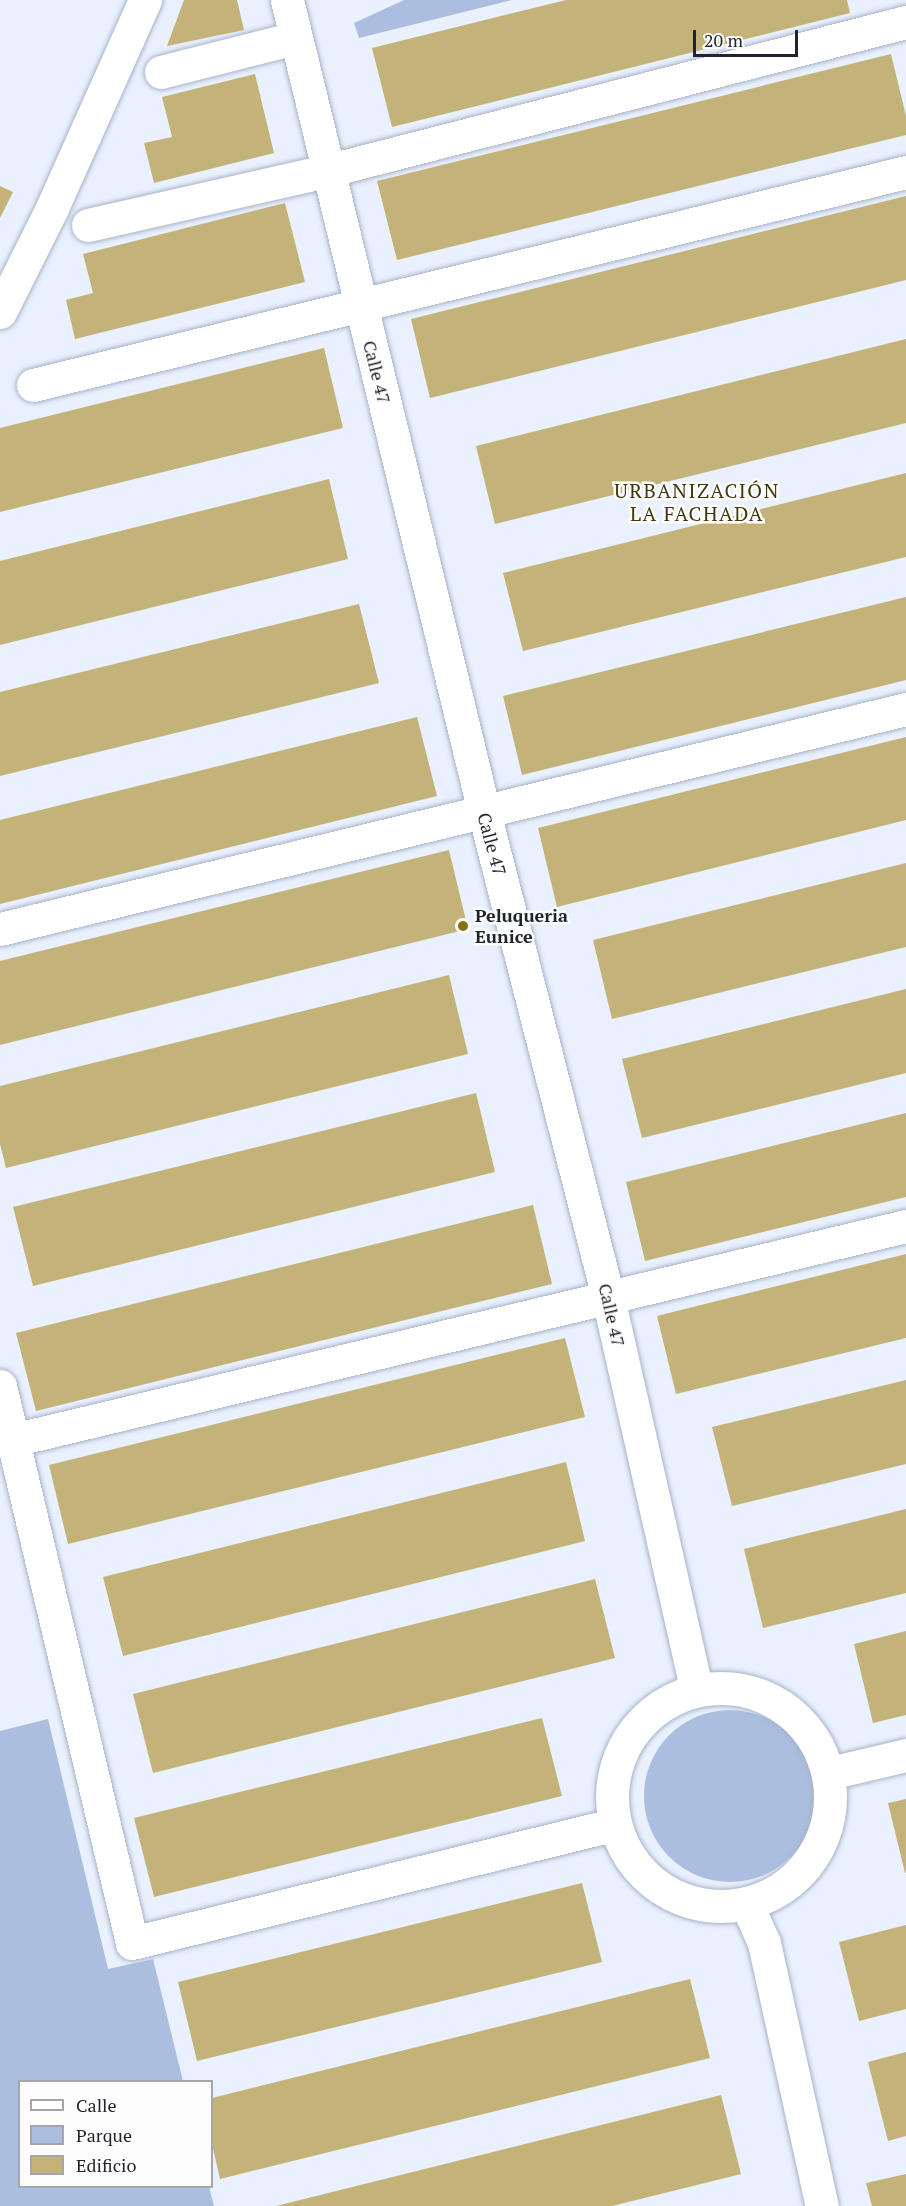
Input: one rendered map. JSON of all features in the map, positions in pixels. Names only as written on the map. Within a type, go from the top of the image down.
[{"type":"street","points":[[0,312],[52,208],[145,0]]},
{"type":"street","name":"Calle 47","points":[[287,0],[326,171],[483,812],[608,1297],[696,1688]]},
{"type":"street","points":[[88,225],[326,171],[906,22]]},
{"type":"street","points":[[161,72],[295,38]]},
{"type":"street","points":[[33,385],[906,172]]},
{"type":"street","points":[[0,929],[906,709]]},
{"type":"street","points":[[13,1440],[906,1226]]},
{"type":"street","points":[[0,1386],[132,1943],[613,1825]]},
{"type":"street","points":[[696,1688],[754,1690],[803,1722],[830,1773],[828,1831],[798,1879],[748,1907],[690,1905],[641,1875],[613,1825],[614,1766],[644,1716],[696,1688]]},
{"type":"street","points":[[830,1773],[906,1755]]},
{"type":"street","points":[[748,1907],[764,1943],[822,2206]]},
{"type":"green space","points":[[404,0],[512,0],[359,38],[354,23]]},
{"type":"green space","points":[[730,1710],[763,1717],[791,1735],[809,1763],[816,1796],[809,1829],[791,1857],[763,1875],[730,1882],[697,1875],[669,1857],[651,1829],[644,1796],[651,1763],[669,1735],[697,1717]]},
{"type":"green space","points":[[48,1719],[108,1969],[153,1959],[183,2080],[18,2080],[18,2188],[209,2188],[214,2206],[0,2206],[0,1731]]},
{"type":"building","points":[[184,0],[237,0],[244,30],[167,46]]},
{"type":"building","points":[[566,0],[847,0],[850,13],[392,127],[372,48]]},
{"type":"building","points":[[891,54],[906,116],[906,135],[397,260],[377,181]]},
{"type":"building","points":[[255,74],[274,153],[154,183],[144,143],[172,137],[162,97]]},
{"type":"building","points":[[0,186],[13,192],[0,218]]},
{"type":"building","points":[[906,196],[906,280],[430,398],[411,319]]},
{"type":"building","points":[[285,203],[305,282],[75,339],[66,300],[93,293],[83,254]]},
{"type":"building","points":[[906,339],[906,423],[495,524],[476,446]]},
{"type":"building","points":[[324,348],[343,428],[0,512],[0,428]]},
{"type":"building","points":[[906,473],[906,557],[523,651],[503,573]]},
{"type":"building","points":[[329,479],[348,559],[0,645],[0,561]]},
{"type":"building","points":[[906,597],[906,680],[522,775],[503,696]]},
{"type":"building","points":[[359,604],[379,683],[0,776],[0,692]]},
{"type":"building","points":[[417,717],[437,796],[0,904],[0,820]]},
{"type":"building","points":[[906,737],[906,820],[557,907],[538,828]]},
{"type":"building","points":[[449,850],[468,929],[0,1045],[0,961]]},
{"type":"building","points":[[906,863],[906,947],[612,1019],[593,940]]},
{"type":"building","points":[[449,975],[468,1054],[6,1168],[0,1144],[0,1086]]},
{"type":"building","points":[[906,989],[906,1073],[642,1138],[622,1059]]},
{"type":"building","points":[[476,1093],[495,1172],[33,1286],[13,1207]]},
{"type":"building","points":[[906,1113],[906,1197],[645,1261],[626,1182]]},
{"type":"building","points":[[533,1205],[552,1284],[36,1411],[16,1333]]},
{"type":"building","points":[[906,1254],[906,1338],[676,1394],[657,1316]]},
{"type":"building","points":[[565,1338],[585,1417],[68,1544],[49,1465]]},
{"type":"building","points":[[906,1380],[906,1464],[732,1506],[712,1427]]},
{"type":"building","points":[[566,1462],[585,1541],[123,1656],[103,1577]]},
{"type":"building","points":[[906,1509],[906,1593],[763,1628],[744,1549]]},
{"type":"building","points":[[595,1579],[615,1658],[153,1773],[133,1694]]},
{"type":"building","points":[[906,1631],[906,1715],[873,1723],[854,1644]]},
{"type":"building","points":[[542,1718],[562,1796],[154,1897],[134,1818]]},
{"type":"building","points":[[906,1799],[906,1872],[905,1873],[888,1803]]},
{"type":"building","points":[[582,1883],[602,1962],[197,2061],[178,1982]]},
{"type":"building","points":[[906,1925],[906,2009],[859,2021],[839,1942]]},
{"type":"building","points":[[690,1979],[710,2058],[220,2179],[213,2148],[213,2098]]},
{"type":"building","points":[[906,2052],[906,2136],[888,2141],[868,2062]]},
{"type":"building","points":[[721,2095],[741,2174],[713,2181],[612,2206],[276,2206]]},
{"type":"building","points":[[906,2174],[906,2206],[872,2206],[866,2183]]},
{"type":"place","name":"Peluqueria Eunice","points":[[463,926]]},
{"type":"district","name":"URBANIZACIÓN LA FACHADA","points":[[697,502]]}]
